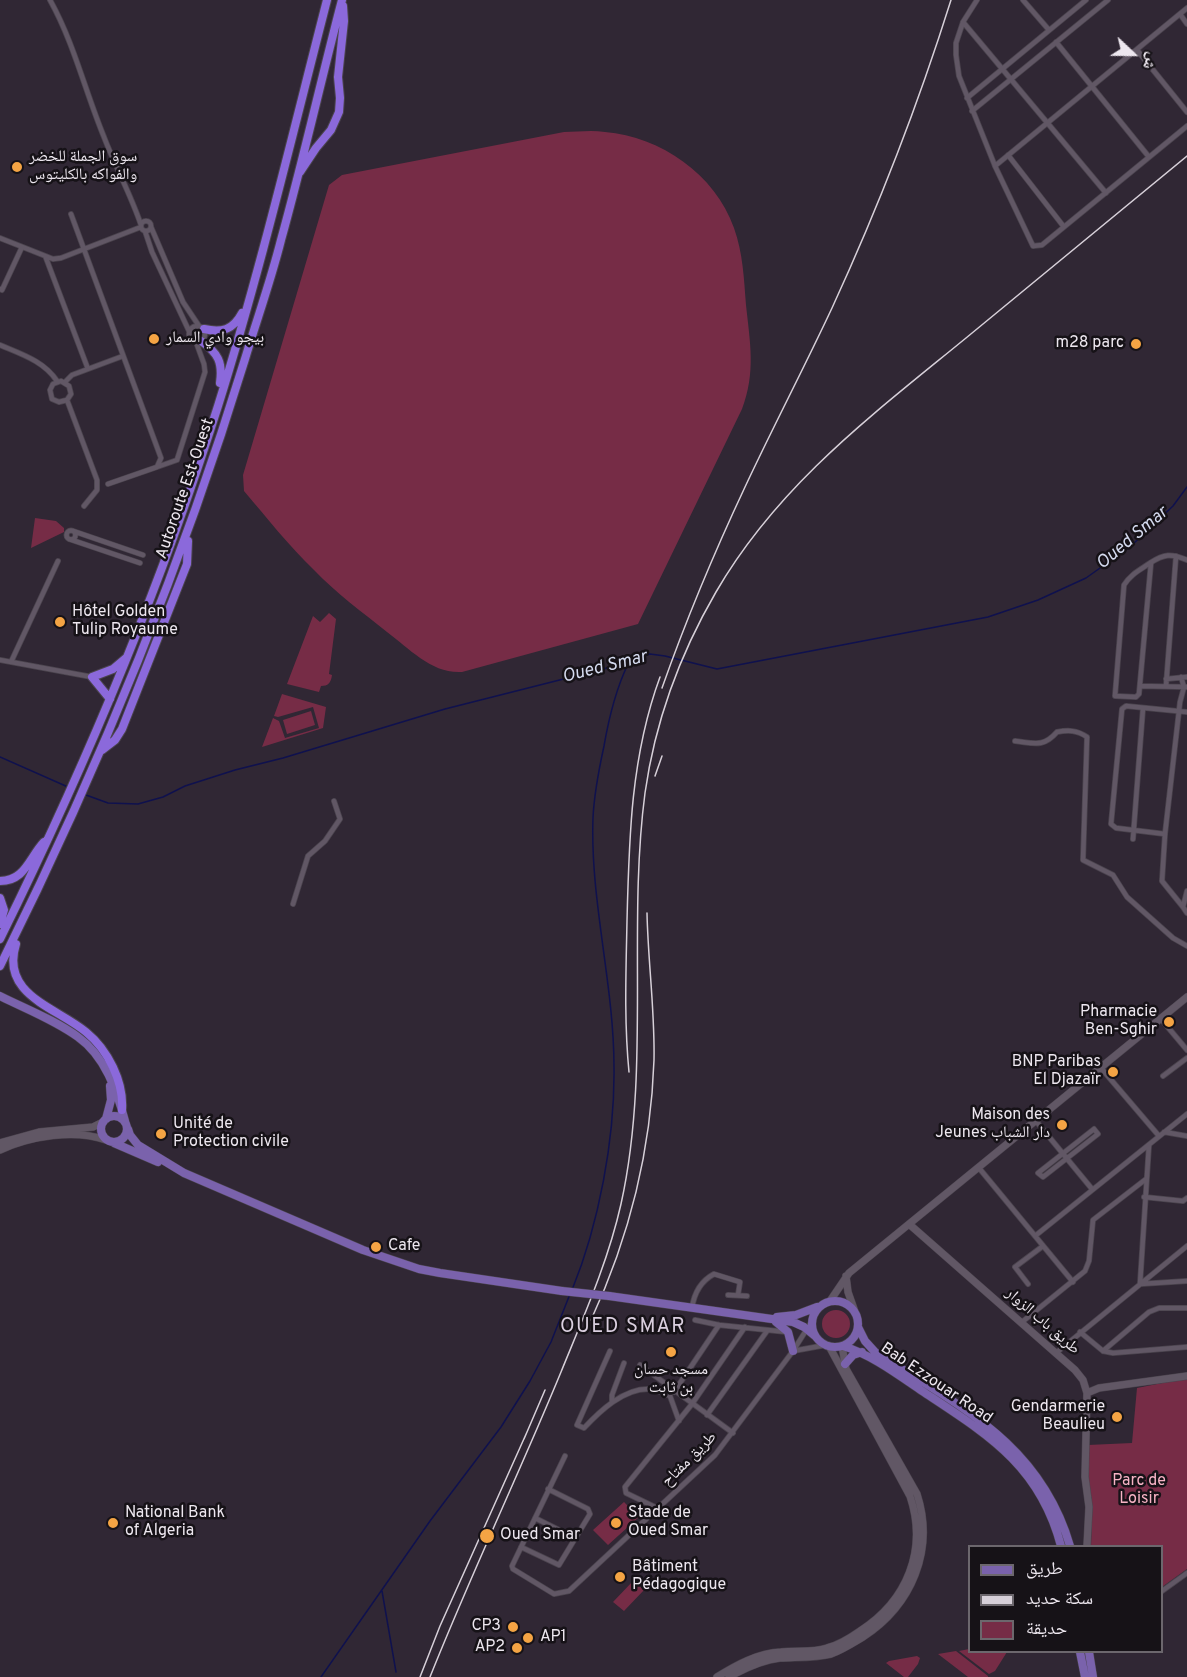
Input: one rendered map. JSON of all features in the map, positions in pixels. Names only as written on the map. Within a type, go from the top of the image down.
[{"type":"highway","name":"Autoroute Est-Ouest","points":[[0,939],[52,833],[110,699],[174,532],[217,408],[254,282],[327,0]]},
{"type":"highway","name":"Autoroute Est-Ouest","points":[[0,966],[36,895],[88,782],[151,632],[188,531],[215,454],[281,241],[342,0]]},
{"type":"highway","points":[[296,177],[331,130],[339,112],[338,82],[344,21],[342,0]]},
{"type":"highway","points":[[201,328],[222,331],[235,325],[242,315],[254,282]]},
{"type":"highway","points":[[199,341],[215,351],[221,362],[222,375],[217,408]]},
{"type":"highway","points":[[110,699],[92,677],[113,669],[126,658]]},
{"type":"highway","points":[[0,881],[12,880],[21,874],[52,833]]},
{"type":"highway","points":[[36,895],[14,950],[11,963],[14,976],[31,998],[86,1031],[98,1043],[112,1066],[118,1082],[123,1101],[122,1110]]},
{"type":"highway","points":[[0,898],[4,910],[0,924]]},
{"type":"main road","points":[[1,997],[79,1037],[89,1046],[106,1070],[130,1135],[138,1145],[184,1173]]},
{"type":"main road","points":[[717,1677],[758,1656],[822,1649],[845,1640],[865,1628],[889,1608],[898,1596],[912,1568],[917,1530],[910,1496],[828,1346],[815,1336],[810,1325],[818,1308],[827,1302],[846,1276],[1187,998]]},
{"type":"main road","points":[[106,1070],[111,1100],[102,1133],[110,1141],[122,1140],[126,1125]]},
{"type":"main road","points":[[0,1143],[39,1132],[93,1127],[114,1116],[126,1125]]},
{"type":"main road","points":[[0,1150],[21,1142],[49,1136],[91,1136],[110,1141],[354,1246],[419,1269],[461,1277],[810,1325]]},
{"type":"main road","name":"طريق باب الزوار","points":[[909,1224],[1056,1353],[1079,1375],[1087,1393]]},
{"type":"main road","points":[[828,1346],[842,1346],[853,1338],[858,1327],[857,1314],[848,1292],[846,1276]]},
{"type":"main road","points":[[769,1319],[796,1314],[827,1302],[843,1301],[854,1309]]},
{"type":"main road","points":[[769,1319],[788,1332],[793,1351]]},
{"type":"main road","name":"Bab Ezzouar Road","points":[[858,1327],[875,1352],[967,1416],[973,1425],[1000,1445],[1028,1476],[1049,1512],[1061,1545]]},
{"type":"main road","points":[[729,1677],[768,1660],[823,1656],[846,1647],[869,1633],[893,1612],[908,1592],[917,1572],[922,1557],[924,1529],[917,1494],[845,1364],[842,1346]]},
{"type":"main road","name":"Bab Ezzouar Road","points":[[842,1346],[861,1352],[967,1416],[981,1420],[1010,1445],[1034,1471],[1055,1507],[1070,1545]]},
{"type":"main road","points":[[845,1364],[850,1357],[861,1352]]},
{"type":"main road","points":[[1087,1545],[1089,1507],[1084,1477],[1087,1393],[1100,1388],[1187,1376]]},
{"type":"main road","points":[[973,1425],[981,1420]]},
{"type":"main road","points":[[1080,1653],[1085,1677]]},
{"type":"main road","points":[[1089,1653],[1093,1677]]},
{"type":"street","points":[[50,0],[59,16],[104,136],[152,252],[189,331],[190,338],[199,341]]},
{"type":"street","points":[[977,0],[963,22],[956,44],[959,76],[995,166],[1033,246],[1042,245],[1187,126]]},
{"type":"street","points":[[1023,0],[1049,30]]},
{"type":"street","points":[[967,98],[1086,0]]},
{"type":"street","points":[[1095,0],[1100,6]]},
{"type":"street","points":[[972,111],[1108,0]]},
{"type":"street","points":[[995,166],[1187,9]]},
{"type":"street","points":[[1180,14],[1187,24]]},
{"type":"street","points":[[963,22],[1106,193]]},
{"type":"street","points":[[1056,42],[1149,157]]},
{"type":"street","points":[[1137,50],[1187,112]]},
{"type":"street","points":[[1008,155],[1064,227]]},
{"type":"street","points":[[134,206],[148,221],[183,302],[205,335],[199,341]]},
{"type":"street","points":[[72,214],[161,458],[157,467]]},
{"type":"street","points":[[142,228],[143,222],[148,221]]},
{"type":"street","points":[[0,238],[46,258],[61,258],[150,227]]},
{"type":"street","points":[[0,289],[2,290],[22,247]]},
{"type":"street","points":[[46,258],[88,369]]},
{"type":"street","points":[[189,331],[193,327],[201,328]]},
{"type":"street","points":[[108,484],[177,460],[203,381],[204,364],[199,341]]},
{"type":"street","points":[[0,345],[25,355],[50,370],[57,381],[64,382],[71,390],[67,400],[97,480],[97,490],[84,506]]},
{"type":"street","points":[[64,382],[72,375],[123,356]]},
{"type":"street","points":[[57,381],[51,387],[50,396],[59,402],[67,400]]},
{"type":"street","points":[[140,563],[69,539],[67,533],[73,531],[143,555]]},
{"type":"street","points":[[1151,563],[1139,694],[1136,697],[1115,696],[1124,585],[1135,572],[1151,563],[1155,558],[1164,555],[1187,560]]},
{"type":"street","points":[[1166,686],[1176,556]]},
{"type":"street","points":[[11,662],[58,561]]},
{"type":"street","points":[[0,660],[92,677]]},
{"type":"street","points":[[1166,679],[1184,677],[1185,687],[1165,834],[1162,881],[1187,913]]},
{"type":"street","points":[[1140,686],[1185,687]]},
{"type":"street","points":[[1165,834],[1116,828],[1111,824],[1122,709],[1126,706],[1187,712]]},
{"type":"street","points":[[1133,839],[1143,708]]},
{"type":"street","points":[[1015,741],[1041,744],[1057,732],[1066,731],[1081,733],[1087,737],[1083,860],[1113,875],[1127,897],[1173,938],[1187,946]]},
{"type":"street","points":[[293,904],[308,856],[324,841],[340,819],[334,801]]},
{"type":"street","points":[[1183,907],[1187,891]]},
{"type":"street","points":[[1161,1019],[1187,1050]]},
{"type":"street","points":[[1163,1076],[1187,1058]]},
{"type":"street","points":[[1101,1068],[1161,1134],[1187,1136]]},
{"type":"street","points":[[1035,1236],[1187,1114]]},
{"type":"street","points":[[1036,1121],[1092,1189]]},
{"type":"street","points":[[1065,1155],[1042,1178],[1038,1173],[1065,1155],[1098,1134],[1094,1129],[1065,1155]]},
{"type":"street","points":[[1140,1284],[1149,1144]]},
{"type":"street","points":[[979,1168],[1073,1282]]},
{"type":"street","points":[[1022,1322],[1085,1271],[1089,1261],[1093,1220],[1146,1179]]},
{"type":"street","points":[[1144,1197],[1183,1201],[1187,1198]]},
{"type":"street","points":[[1028,1284],[1015,1267],[1043,1246]]},
{"type":"street","points":[[1056,1353],[1187,1246]]},
{"type":"street","points":[[692,1308],[694,1298],[702,1285],[714,1274],[740,1282],[738,1295]]},
{"type":"street","points":[[1140,1284],[1187,1281]]},
{"type":"street","points":[[728,1295],[747,1296]]},
{"type":"street","points":[[1103,1351],[1149,1312],[1159,1308],[1187,1308]]},
{"type":"street","points":[[695,1320],[788,1332]]},
{"type":"street","points":[[670,1396],[720,1325]]},
{"type":"street","name":"طريق مفتاح","points":[[565,1456],[512,1566],[513,1569],[554,1594],[569,1591],[715,1455],[810,1325]]},
{"type":"street","points":[[657,1508],[626,1493],[626,1487],[693,1404],[745,1327]]},
{"type":"street","points":[[707,1415],[767,1331]]},
{"type":"street","points":[[1080,1332],[1103,1351],[1133,1352],[1187,1347]]},
{"type":"street","points":[[793,1351],[828,1346]]},
{"type":"street","points":[[610,1351],[577,1425],[584,1428],[598,1412],[612,1402],[645,1389],[655,1389],[670,1396],[679,1421]]},
{"type":"street","points":[[612,1402],[612,1395],[624,1363]]},
{"type":"street","points":[[640,1365],[733,1433]]},
{"type":"street","points":[[585,1408],[598,1412]]},
{"type":"street","points":[[522,1547],[559,1565],[590,1511],[548,1489]]},
{"type":"street","points":[[535,1518],[575,1538]]},
{"type":"street","points":[[1163,1590],[1187,1573]]},
{"type":"green space","points":[[564,132],[605,132],[626,135],[646,142],[665,150],[683,162],[700,175],[714,191],[734,228],[741,256],[750,345],[749,382],[742,409],[638,624],[462,672],[451,672],[431,665],[413,653],[322,578],[287,542],[244,491],[243,475],[329,185],[342,175]]},
{"type":"green space","points":[[35,518],[56,521],[64,528],[64,532],[31,548]]},
{"type":"green space","points":[[329,613],[336,619],[330,682],[321,686],[319,692],[287,684],[313,616],[320,622]]},
{"type":"green space","points":[[282,694],[326,707],[323,728],[262,747],[273,718],[279,721],[285,738],[319,728],[313,707],[278,717],[274,716]]},
{"type":"green space","points":[[311,711],[315,725],[287,734],[283,720]]},
{"type":"green space","points":[[836,1310],[846,1314],[850,1324],[846,1334],[836,1338],[826,1334],[822,1324],[826,1314]]},
{"type":"green space","name":"Parc de Loisir","points":[[1187,1378],[1187,1569],[1163,1586],[1163,1545],[1091,1545],[1092,1498],[1086,1492],[1088,1445],[1132,1443],[1137,1388]]},
{"type":"green space","name":"Stade de Oued Smar","points":[[624,1502],[639,1517],[608,1545],[593,1530]]},
{"type":"green space","points":[[633,1581],[644,1590],[624,1611],[613,1602]]},
{"type":"green space","points":[[968,1649],[968,1653],[1006,1653],[995,1671],[989,1674],[959,1651]]},
{"type":"green space","points":[[956,1651],[988,1677],[968,1677],[938,1654]]},
{"type":"green space","points":[[917,1656],[920,1658],[918,1664],[908,1677],[904,1677],[886,1663],[889,1661]]},
{"type":"waterway","name":"Oued Smar","points":[[86,795],[108,803],[138,804],[235,770],[283,758],[445,709],[607,668],[650,654],[717,669],[988,617],[1038,600],[1086,578],[1131,546],[1173,506],[1187,487]]},
{"type":"waterway","points":[[572,1290],[590,1237],[604,1180],[612,1123],[613,1036],[595,880],[593,818],[594,800],[610,714],[628,664]]},
{"type":"waterway","name":"Oued Smar","points":[[0,757],[68,787]]},
{"type":"waterway","points":[[321,1677],[430,1521],[501,1427],[551,1342],[570,1294]]},
{"type":"waterway","points":[[382,1591],[396,1672]]},
{"type":"railway","points":[[662,688],[722,537],[832,308],[865,232],[911,117],[951,0]]},
{"type":"railway","points":[[430,1677],[578,1331],[616,1226],[630,1153],[635,1102],[638,896],[645,793],[662,715],[691,640],[716,592],[741,554],[768,518],[829,454],[896,395],[1187,156]]},
{"type":"railway","points":[[629,1072],[626,977],[633,797],[643,737],[660,677]]},
{"type":"railway","points":[[655,776],[662,756]]},
{"type":"railway","points":[[591,1320],[627,1226],[643,1161],[648,1127],[654,1042],[647,913]]},
{"type":"railway","points":[[524,1439],[545,1390]]},
{"type":"railway","points":[[420,1677],[440,1626],[527,1432]]},
{"type":"place","name":"سوق الجملة للخضر والفواكه بالكليتوس","points":[[17,167]]},
{"type":"place","name":"بيجو وادي السمار","points":[[154,339]]},
{"type":"place","name":"m28 parc","points":[[1136,344]]},
{"type":"place","name":"Hôtel Golden Tulip Royaume","points":[[60,622]]},
{"type":"place","name":"Pharmacie Ben-Sghir","points":[[1169,1022]]},
{"type":"place","name":"BNP Paribas El Djazaïr","points":[[1113,1072]]},
{"type":"place","name":"Maison des Jeunes دار الشباب","points":[[1062,1125]]},
{"type":"place","name":"Unité de Protection civile","points":[[161,1134]]},
{"type":"place","name":"Cafe","points":[[376,1247]]},
{"type":"place","name":"مسجد حسان بن ثابت","points":[[671,1352]]},
{"type":"place","name":"Gendarmerie Beaulieu","points":[[1117,1417]]},
{"type":"place","name":"National Bank of Algeria","points":[[113,1523]]},
{"type":"place","name":"Stade de Oued Smar","points":[[616,1523]]},
{"type":"place","name":"Oued Smar","points":[[487,1536]]},
{"type":"place","name":"Bâtiment Pédagogique","points":[[620,1577]]},
{"type":"place","name":"CP3","points":[[513,1627]]},
{"type":"place","name":"AP1","points":[[528,1638]]},
{"type":"place","name":"AP2","points":[[517,1648]]},
{"type":"district","name":"OUED SMAR","points":[[623,1328]]}]
